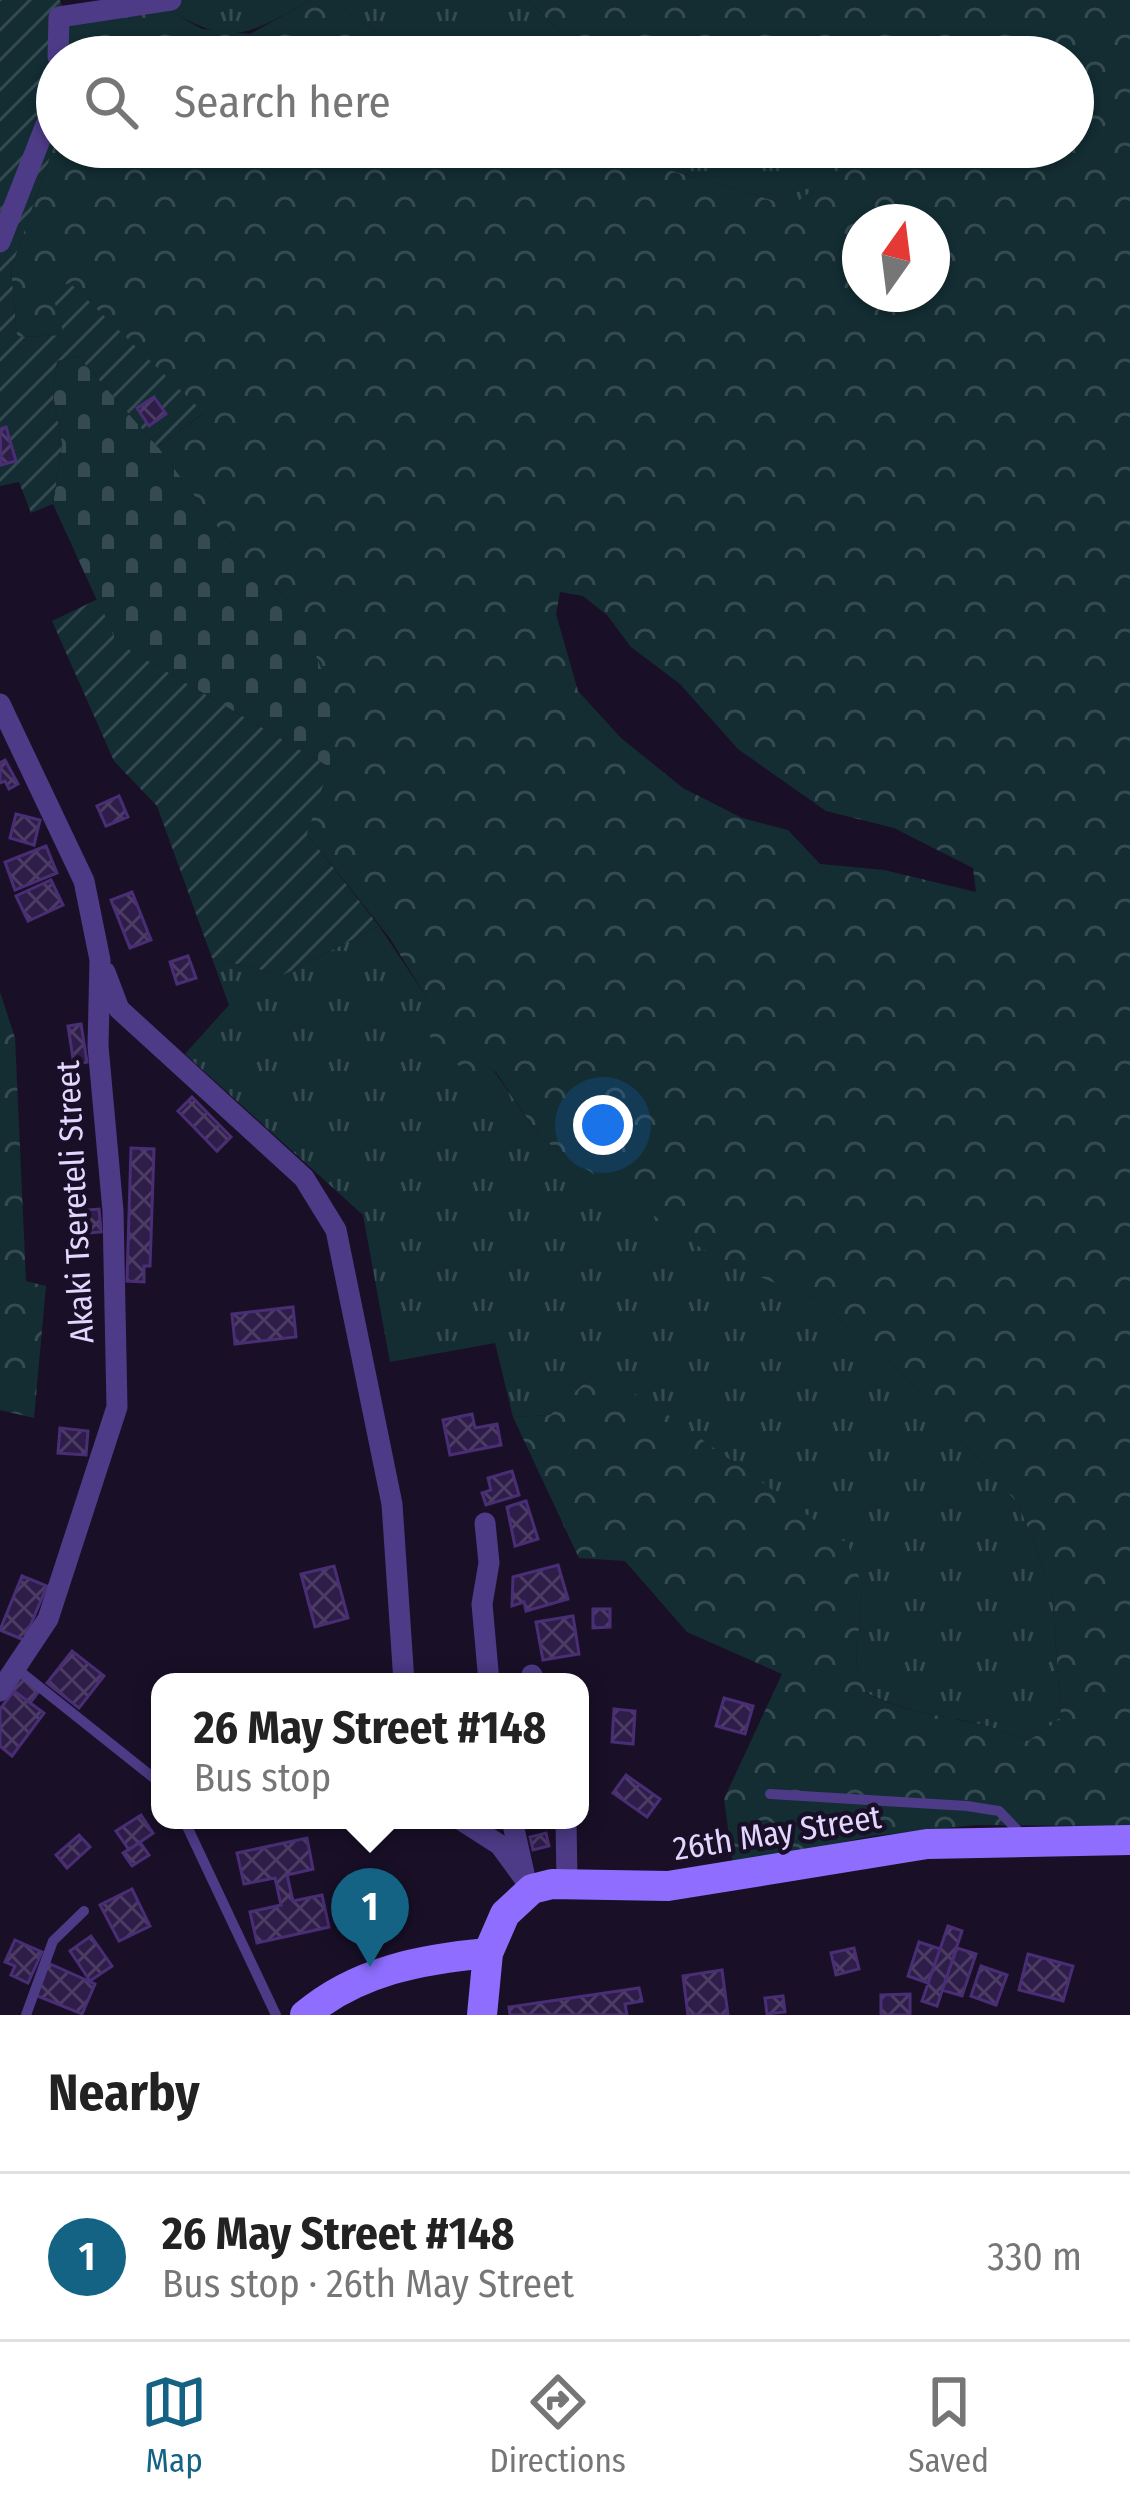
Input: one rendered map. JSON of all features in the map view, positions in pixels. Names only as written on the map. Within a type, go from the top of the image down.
[{"type":"main road","name":"26th May Street","points":[[532,1889],[567,1883],[668,1886],[727,1881],[927,1844],[1130,1840]]},
{"type":"main road","points":[[482,2015],[488,1953],[505,1914],[532,1889]]},
{"type":"main road","points":[[305,2015],[327,1996],[421,1959],[488,1953]]},
{"type":"street","points":[[59,36],[59,17],[171,0]]},
{"type":"street","points":[[0,242],[36,151]]},
{"type":"street","name":"Akaki Tsereteli Street","points":[[0,704],[85,880],[100,960],[98,1046],[113,1211],[117,1408],[48,1619],[0,1691]]},
{"type":"street","points":[[100,960],[119,1009],[304,1178],[336,1230],[392,1504],[403,1673]]},
{"type":"street","points":[[484,1523],[489,1563],[482,1604],[488,1673]]},
{"type":"street","points":[[475,1829],[500,1845],[532,1889]]},
{"type":"street","points":[[515,1829],[532,1889]]},
{"type":"street","points":[[566,1829],[567,1883]]},
{"type":"lane","points":[[17,1669],[151,1776]]},
{"type":"lane","points":[[770,1794],[999,1811],[1022,1830],[1023,1839]]},
{"type":"lane","points":[[188,1829],[276,2015]]},
{"type":"lane","points":[[26,2015],[53,1941],[84,1911]]},
{"type":"green space","points":[[0,0],[60,0],[65,15],[61,36],[36,36],[36,168],[46,168],[11,269],[17,337],[64,335],[51,289],[70,283],[204,413],[158,447],[78,356],[57,361],[53,395],[62,445],[53,504],[31,513],[19,482],[0,486]]},
{"type":"green space","points":[[151,0],[311,0],[264,24],[231,33],[198,25]]},
{"type":"green space","points":[[151,0],[202,29],[250,34],[311,0],[332,0],[383,36],[66,36],[65,15]]},
{"type":"green space","points":[[332,0],[527,0],[566,36],[383,36]]},
{"type":"green space","points":[[527,0],[1130,0],[1130,1826],[975,1825],[872,1836],[733,1865],[724,1799],[782,1674],[687,1632],[625,1561],[579,1558],[513,1417],[550,1415],[593,1375],[644,1398],[848,1544],[862,1586],[856,1664],[866,1693],[1028,1741],[1061,1719],[1052,1591],[1019,1505],[900,1371],[815,1299],[720,1261],[541,1138],[495,1071],[474,1077],[431,1044],[427,998],[389,937],[307,834],[342,720],[288,601],[231,545],[158,447],[203,414],[65,335],[17,337],[11,269],[46,168],[663,168],[792,206],[841,168],[1094,168],[1094,36],[566,36]],"holes":[[[560,592],[583,596],[607,615],[631,647],[680,684],[738,749],[826,811],[894,828],[973,868],[976,892],[884,870],[820,864],[788,830],[742,818],[683,788],[621,738],[578,691],[556,614]]]},
{"type":"green space","points":[[663,168],[842,168],[792,206]]},
{"type":"green space","points":[[78,356],[158,447],[231,545],[288,601],[304,626],[342,720],[329,767],[116,642],[53,504],[62,445],[53,395],[57,361]]},
{"type":"green space","points":[[98,599],[116,642],[329,767],[307,834],[379,926],[283,975],[212,958],[157,806],[114,761],[52,621]]},
{"type":"green space","points":[[379,926],[427,998],[494,1071],[541,1138],[720,1260],[815,1299],[900,1371],[1019,1505],[1052,1591],[1061,1719],[1028,1741],[988,1726],[905,1708],[865,1692],[856,1664],[862,1586],[736,1469],[632,1395],[593,1375],[550,1415],[513,1417],[495,1343],[390,1362],[363,1215],[185,1054],[229,1005],[212,958],[283,975]]},
{"type":"green space","points":[[0,992],[15,1038],[26,1281],[46,1286],[34,1418],[0,1410]]},
{"type":"building","points":[[154,397],[166,414],[149,426],[137,408]]},
{"type":"building","points":[[6,427],[16,461],[1,465],[0,429]]},
{"type":"building","points":[[5,760],[18,784],[9,789],[5,781],[0,783],[0,763]]},
{"type":"building","points":[[119,796],[128,817],[106,826],[97,806]]},
{"type":"building","points":[[16,814],[40,820],[34,845],[10,838]]},
{"type":"building","points":[[46,846],[57,873],[15,890],[5,862]]},
{"type":"building","points":[[51,880],[63,905],[28,921],[16,896]]},
{"type":"building","points":[[132,892],[151,940],[130,948],[111,900]]},
{"type":"building","points":[[188,956],[196,978],[177,984],[170,962]]},
{"type":"building","points":[[81,1024],[87,1062],[74,1065],[68,1026]]},
{"type":"building","points":[[192,1097],[231,1137],[217,1151],[178,1111]]},
{"type":"building","points":[[131,1148],[154,1149],[150,1266],[144,1266],[144,1282],[127,1281]]},
{"type":"building","points":[[99,1209],[101,1232],[78,1234],[75,1211]]},
{"type":"building","points":[[293,1307],[296,1337],[235,1344],[232,1314]]},
{"type":"building","points":[[472,1414],[475,1428],[497,1424],[501,1445],[450,1455],[443,1420]]},
{"type":"building","points":[[60,1428],[88,1431],[86,1455],[58,1453]]},
{"type":"building","points":[[512,1471],[519,1495],[486,1505],[482,1493],[491,1490],[488,1478]]},
{"type":"building","points":[[526,1501],[538,1539],[515,1546],[507,1507]]},
{"type":"building","points":[[558,1565],[568,1599],[526,1611],[524,1602],[512,1606],[513,1577]]},
{"type":"building","points":[[334,1566],[348,1618],[315,1627],[301,1574]]},
{"type":"building","points":[[22,1576],[47,1586],[24,1640],[0,1630]]},
{"type":"building","points":[[593,1609],[610,1609],[610,1627],[593,1628]]},
{"type":"building","points":[[573,1616],[579,1654],[543,1660],[536,1622]]},
{"type":"building","points":[[72,1651],[104,1676],[79,1708],[47,1683]]},
{"type":"building","points":[[20,1675],[40,1690],[30,1703],[10,1688]]},
{"type":"building","points":[[14,1691],[44,1713],[12,1756],[0,1746],[0,1709]]},
{"type":"building","points":[[724,1698],[753,1706],[745,1734],[716,1726]]},
{"type":"building","points":[[614,1709],[635,1711],[633,1744],[612,1742]]},
{"type":"building","points":[[626,1775],[660,1799],[647,1817],[613,1793]]},
{"type":"building","points":[[141,1815],[153,1833],[129,1850],[116,1831]]},
{"type":"building","points":[[546,1833],[549,1846],[533,1850],[530,1837]]},
{"type":"building","points":[[79,1835],[90,1847],[67,1868],[56,1855]]},
{"type":"building","points":[[307,1838],[313,1869],[287,1875],[293,1901],[322,1895],[329,1927],[257,1943],[250,1912],[281,1905],[275,1878],[244,1884],[237,1853]]},
{"type":"building","points":[[140,1842],[149,1855],[132,1866],[123,1853]]},
{"type":"building","points":[[132,1889],[150,1926],[119,1941],[100,1905]]},
{"type":"building","points":[[948,1926],[962,1931],[937,2006],[922,2001]]},
{"type":"building","points":[[91,1936],[112,1966],[90,1981],[70,1951]]},
{"type":"building","points":[[15,1940],[42,1952],[28,1983],[11,1975],[15,1966],[5,1962]]},
{"type":"building","points":[[919,1942],[940,1949],[928,1983],[908,1976]]},
{"type":"building","points":[[854,1948],[859,1969],[836,1975],[831,1953]]},
{"type":"building","points":[[957,1948],[976,1954],[962,1996],[942,1990]]},
{"type":"building","points":[[1028,1954],[1073,1966],[1063,2001],[1019,1990]]},
{"type":"building","points":[[48,1963],[95,1984],[82,2014],[35,1995]]},
{"type":"building","points":[[981,1966],[1007,1975],[996,2005],[971,1996]]},
{"type":"building","points":[[722,1970],[728,2015],[688,2015],[683,1976]]},
{"type":"building","points":[[639,1988],[642,2001],[625,2004],[627,2015],[510,2015],[509,2007]]},
{"type":"building","points":[[910,1994],[910,2015],[881,2015],[881,1995]]},
{"type":"building","points":[[783,1996],[785,2012],[767,2014],[765,1998]]},
{"type":"place","name":"26 May Street #148","points":[[370,1967]]}]
